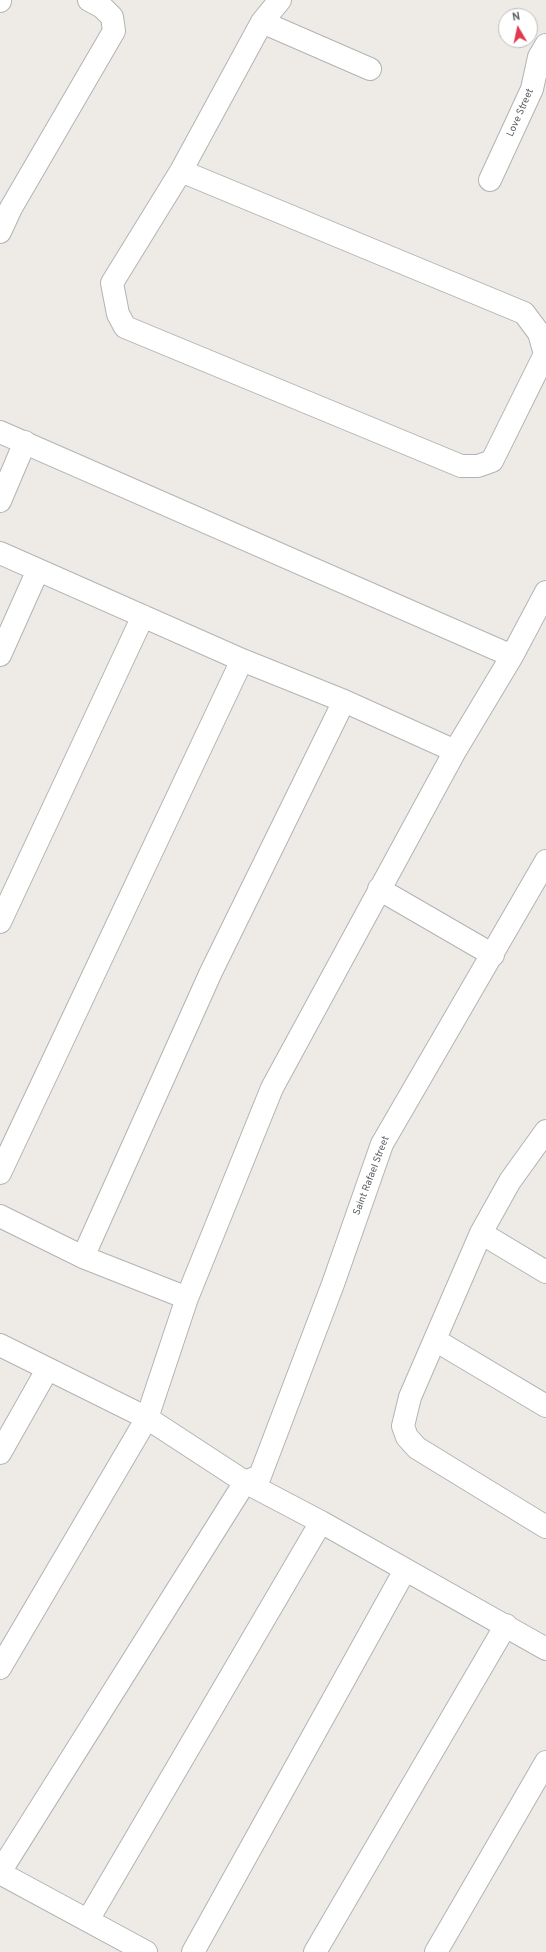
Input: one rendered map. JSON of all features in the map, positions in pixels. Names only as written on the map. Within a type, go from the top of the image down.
[{"type":"street","points":[[0,232],[11,208],[114,32],[112,17],[102,7],[89,0]]},
{"type":"street","points":[[181,171],[524,313],[539,333],[545,354],[492,462],[478,466],[460,466],[125,327],[118,314],[112,282],[181,171],[262,22],[280,0]]},
{"type":"street","points":[[262,22],[370,69]]},
{"type":"street","name":"Love Street","points":[[490,180],[539,92],[539,57],[546,45]]},
{"type":"street","points":[[0,432],[512,656]]},
{"type":"street","points":[[0,500],[25,442]]},
{"type":"street","points":[[0,553],[242,660],[344,701],[455,751]]},
{"type":"street","points":[[0,655],[38,570]]},
{"type":"street","points":[[0,1668],[147,1418],[187,1298],[272,1088],[455,751],[512,656],[546,592]]},
{"type":"street","points":[[0,922],[143,616]]},
{"type":"street","points":[[0,1173],[242,660]]},
{"type":"street","points":[[83,1257],[211,972],[344,701]]},
{"type":"street","name":"Saint Rafael Street","points":[[245,1482],[260,1476],[333,1284],[382,1144],[546,861]]},
{"type":"street","points":[[379,889],[493,954]]},
{"type":"street","points":[[543,1142],[510,1181],[481,1233],[410,1397],[403,1426],[407,1437],[417,1448],[546,1527]]},
{"type":"street","points":[[0,1216],[83,1257],[187,1298]]},
{"type":"street","points":[[481,1233],[546,1272]]},
{"type":"street","points":[[435,1340],[546,1406]]},
{"type":"street","points":[[0,1345],[47,1370],[147,1418],[245,1482],[321,1522],[506,1625],[546,1649]]},
{"type":"street","points":[[0,1453],[47,1370]]},
{"type":"street","points":[[146,1952],[0,1872],[245,1482]]},
{"type":"street","points":[[88,1920],[321,1522]]},
{"type":"street","points":[[193,1952],[405,1570]]},
{"type":"street","points":[[316,1952],[506,1625]]},
{"type":"street","points":[[436,1952],[546,1762]]}]
